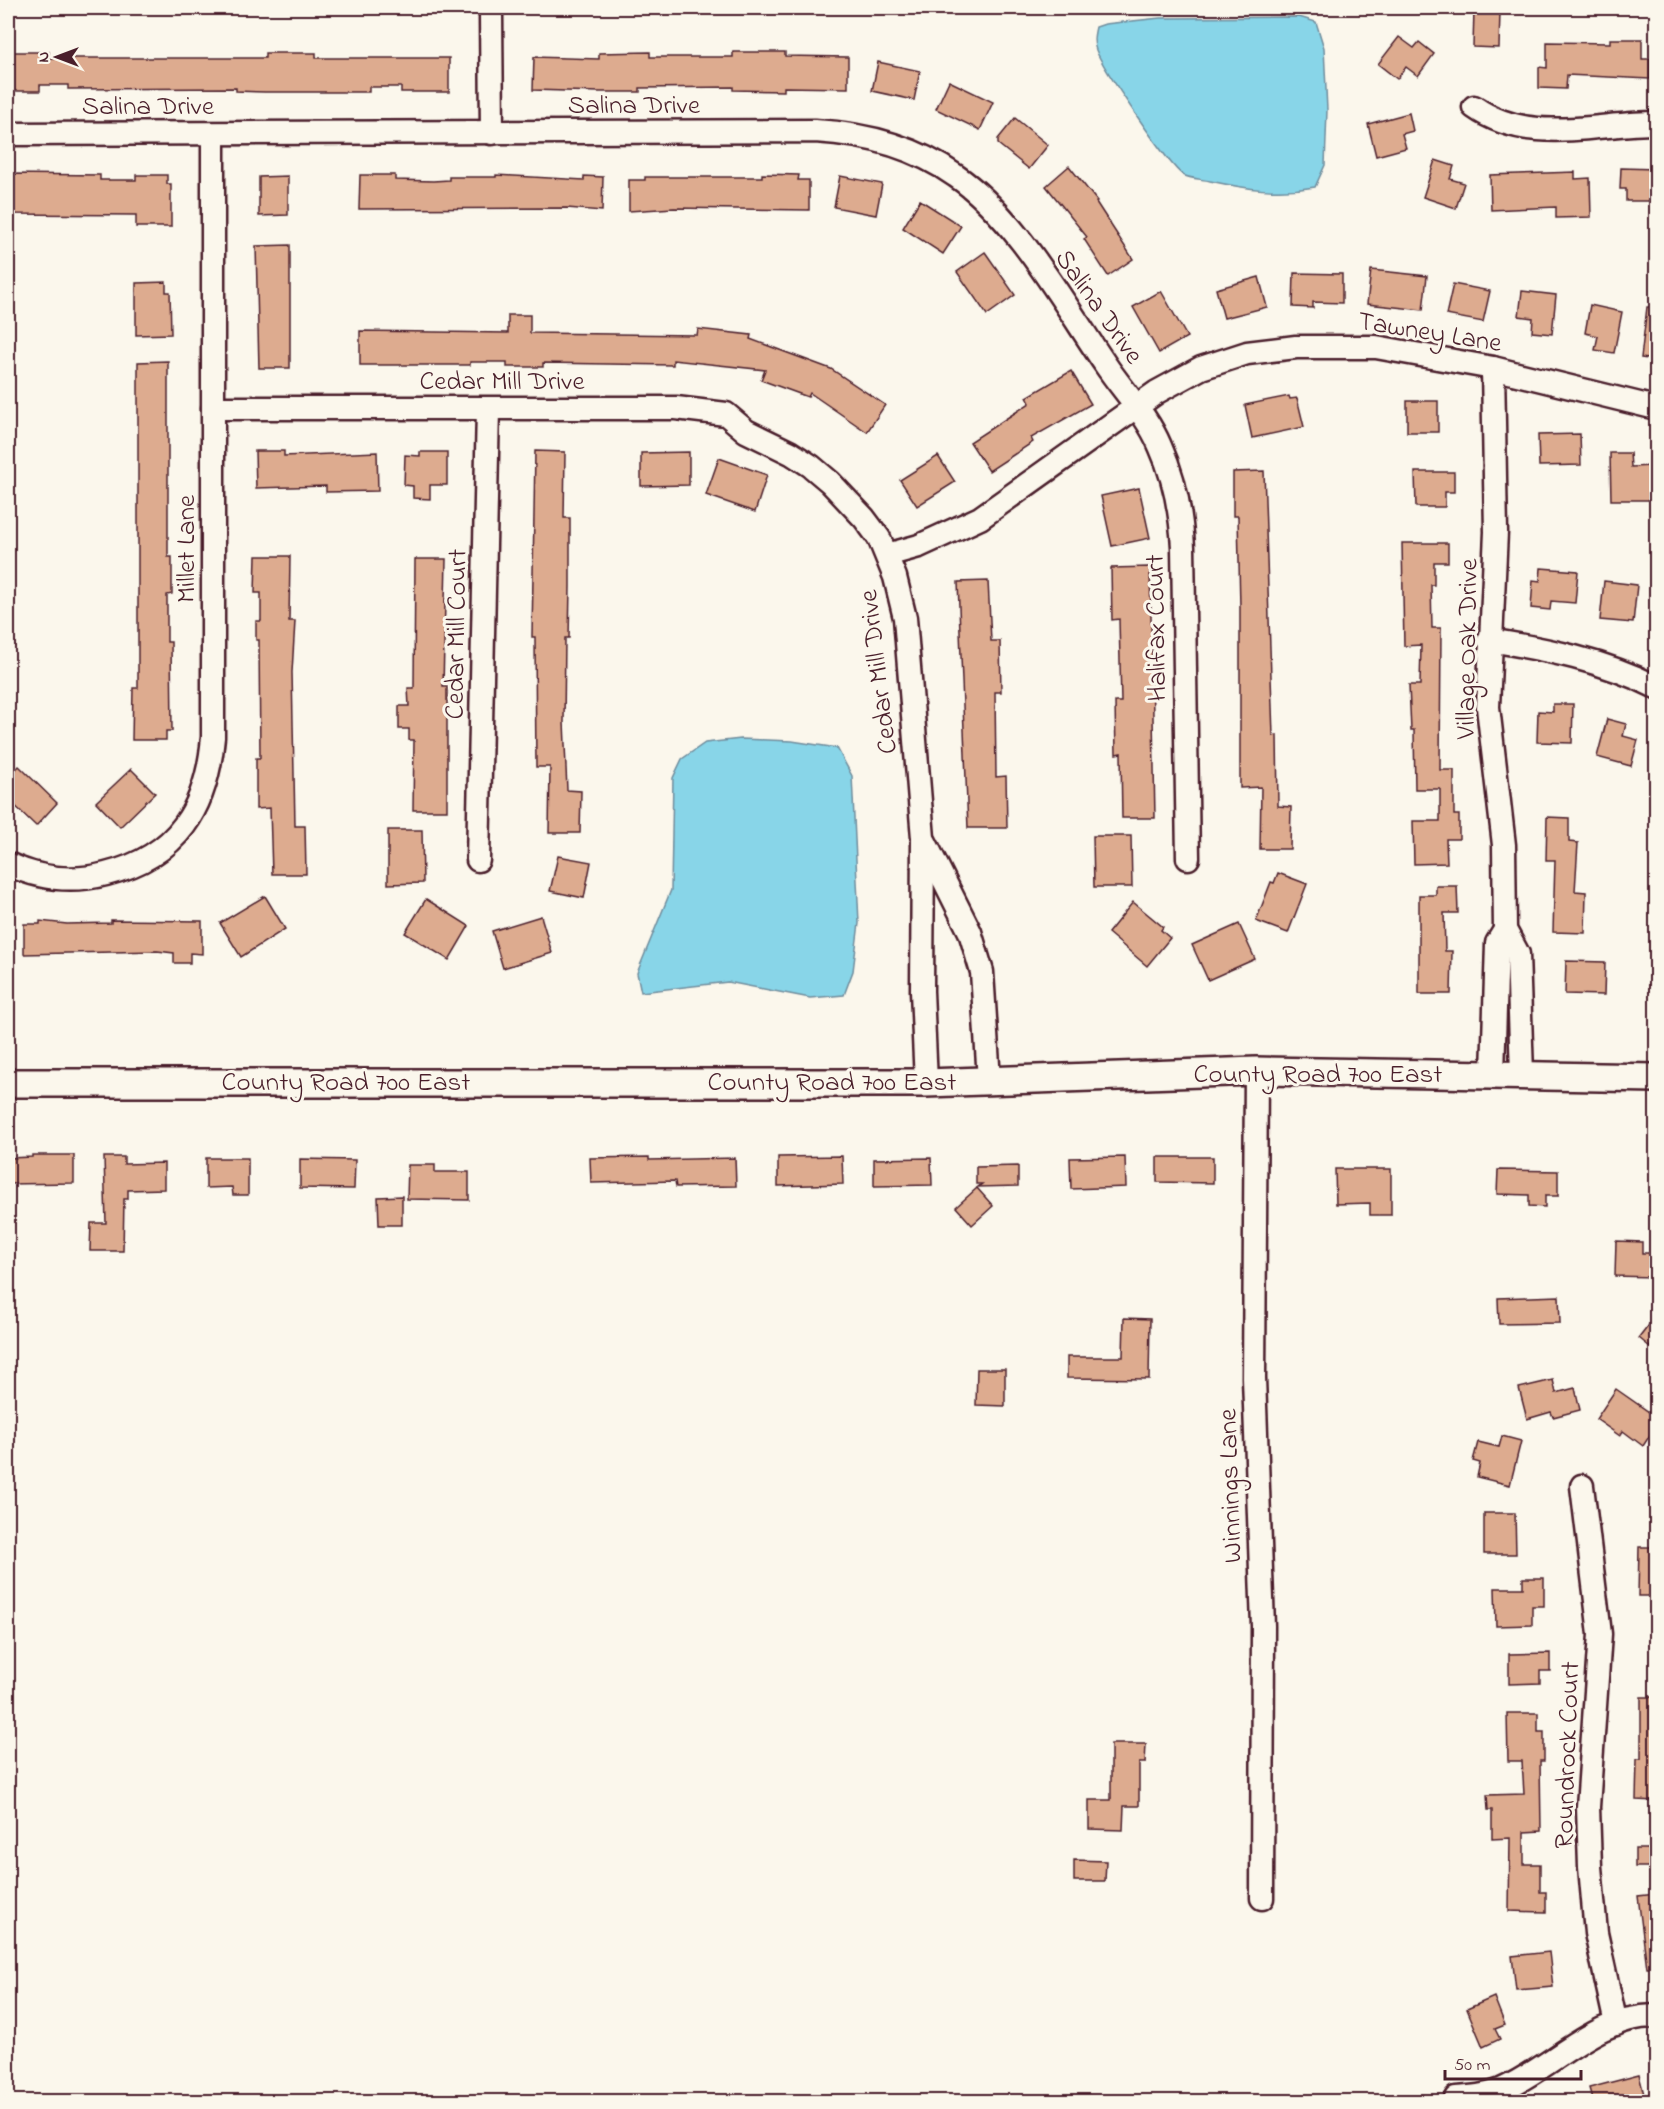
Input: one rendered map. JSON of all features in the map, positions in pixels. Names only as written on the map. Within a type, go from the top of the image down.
[{"type":"main road","name":"County Road 700 East","points":[[8,1083],[926,1083],[1256,1071],[1656,1077]]},
{"type":"street","points":[[491,13],[492,132]]},
{"type":"street","points":[[1474,107],[1505,122],[1545,131],[1656,123]]},
{"type":"street","name":"Salina Drive","points":[[8,134],[837,132],[879,140],[910,150],[957,176],[982,197],[1004,220],[1137,407]]},
{"type":"street","name":"Millet Lane","points":[[8,864],[46,878],[70,880],[113,873],[154,856],[183,828],[207,780],[213,737],[213,134]]},
{"type":"street","name":"Tawney Lane","points":[[887,555],[919,546],[980,518],[1157,392],[1200,368],[1247,353],[1272,349],[1376,346],[1493,368],[1656,408]]},
{"type":"street","name":"Village Oak Drive","points":[[1493,368],[1496,532],[1489,640],[1488,707],[1504,845],[1505,930],[1518,954],[1522,1074]]},
{"type":"street","name":"Halifax Court","points":[[1137,407],[1167,463],[1181,526],[1188,858]]},
{"type":"street","name":"Cedar Mill Drive","points":[[213,408],[675,408],[726,414],[746,431],[791,453],[830,482],[864,518],[887,555],[905,618],[923,838],[922,991],[926,1083]]},
{"type":"street","name":"Cedar Mill Court","points":[[478,860],[488,409]]},
{"type":"street","points":[[1489,640],[1559,652],[1641,679],[1656,687]]},
{"type":"street","points":[[923,838],[970,932],[982,972],[989,1080]]},
{"type":"street","name":"Village Oak Drive","points":[[1493,1074],[1497,943],[1505,930]]},
{"type":"street","name":"Winnings Lane","points":[[1256,1071],[1254,1378],[1263,1626],[1262,1898]]},
{"type":"street","name":"Roundrock Court","points":[[1582,1486],[1600,1634],[1588,1807],[1590,1867],[1596,1933],[1616,2024]]},
{"type":"street","points":[[1456,2098],[1478,2097],[1501,2090],[1604,2029],[1640,2016],[1656,2016]]},
{"type":"water","points":[[1299,17],[1316,22],[1324,48],[1327,110],[1325,165],[1315,187],[1301,189],[1249,188],[1183,175],[1175,168],[1136,116],[1101,60],[1094,44],[1096,27],[1105,24],[1160,18]]},
{"type":"water","points":[[741,739],[792,741],[837,748],[852,776],[859,923],[853,971],[844,995],[810,998],[728,982],[641,992],[637,973],[671,890],[673,778],[682,759],[705,743]]},
{"type":"building","points":[[1474,10],[1500,11],[1499,48],[1473,47]]},
{"type":"building","points":[[1399,37],[1414,48],[1419,42],[1434,54],[1418,76],[1406,67],[1397,79],[1378,64]]},
{"type":"building","points":[[1610,39],[1642,39],[1642,59],[1650,59],[1650,79],[1567,75],[1566,89],[1539,88],[1539,67],[1547,68],[1547,42],[1610,43]]},
{"type":"building","points":[[8,52],[49,52],[49,58],[265,58],[265,53],[316,53],[316,58],[449,58],[449,92],[401,92],[401,87],[369,87],[369,92],[265,92],[236,91],[236,88],[68,89],[68,85],[40,85],[40,91],[8,91]]},
{"type":"building","points":[[650,52],[650,57],[733,57],[733,52],[785,52],[785,56],[848,57],[848,88],[784,87],[784,91],[733,90],[733,87],[640,88],[640,92],[533,90],[534,57],[599,59],[599,53]]},
{"type":"building","points":[[878,62],[920,71],[914,100],[872,91]]},
{"type":"building","points":[[949,81],[993,102],[980,130],[936,109]]},
{"type":"building","points":[[1409,113],[1413,131],[1402,134],[1406,148],[1376,156],[1368,124]]},
{"type":"building","points":[[1015,118],[1048,145],[1029,169],[998,144],[998,139]]},
{"type":"building","points":[[1435,160],[1454,166],[1450,179],[1464,183],[1456,208],[1423,197]]},
{"type":"building","points":[[1069,166],[1097,201],[1133,259],[1108,276],[1084,239],[1087,237],[1046,186]]},
{"type":"building","points":[[1621,168],[1656,169],[1656,201],[1626,201],[1626,189],[1620,189]]},
{"type":"building","points":[[1575,172],[1575,179],[1590,178],[1591,217],[1556,218],[1556,207],[1491,210],[1490,175]]},
{"type":"building","points":[[8,174],[100,175],[100,180],[136,180],[136,175],[167,175],[167,184],[171,184],[171,227],[136,227],[136,215],[8,214]]},
{"type":"building","points":[[762,174],[799,175],[798,180],[809,180],[809,210],[674,208],[629,211],[629,180],[645,180],[645,177],[762,177]]},
{"type":"building","points":[[360,175],[395,175],[395,180],[433,181],[449,180],[449,177],[496,177],[496,175],[584,180],[584,176],[603,177],[602,211],[567,208],[359,209]]},
{"type":"building","points":[[288,176],[288,215],[259,216],[259,177]]},
{"type":"building","points":[[840,176],[882,184],[876,215],[834,207]]},
{"type":"building","points":[[920,200],[961,226],[943,254],[903,228]]},
{"type":"building","points":[[290,245],[290,368],[259,368],[256,246]]},
{"type":"building","points":[[985,252],[1015,295],[987,315],[957,272]]},
{"type":"building","points":[[1371,270],[1427,276],[1423,310],[1367,304]]},
{"type":"building","points":[[1294,273],[1342,274],[1342,303],[1313,302],[1313,308],[1293,307]]},
{"type":"building","points":[[1259,277],[1267,307],[1224,318],[1216,289]]},
{"type":"building","points":[[166,282],[166,292],[170,292],[171,334],[136,335],[136,283]]},
{"type":"building","points":[[1453,284],[1490,291],[1483,322],[1446,315]]},
{"type":"building","points":[[1161,291],[1187,337],[1159,353],[1133,307]]},
{"type":"building","points":[[1522,291],[1556,295],[1552,334],[1532,332],[1533,318],[1519,316]]},
{"type":"building","points":[[1590,305],[1622,312],[1614,353],[1595,350],[1598,336],[1585,333]]},
{"type":"building","points":[[1647,307],[1656,307],[1656,360],[1641,358]]},
{"type":"building","points":[[508,315],[530,315],[530,333],[697,335],[698,329],[751,335],[750,339],[831,369],[885,405],[867,432],[810,393],[808,397],[761,380],[765,370],[673,360],[673,365],[543,363],[543,367],[507,367],[507,362],[470,362],[470,365],[360,365],[360,331],[508,333]]},
{"type":"building","points":[[168,361],[168,557],[172,557],[172,594],[167,595],[167,642],[171,642],[172,731],[166,731],[166,740],[132,740],[133,688],[138,688],[138,362]]},
{"type":"building","points":[[1071,371],[1091,404],[1031,438],[1033,442],[989,471],[970,442],[1030,403],[1027,397]]},
{"type":"building","points":[[1289,396],[1290,399],[1297,398],[1304,427],[1252,438],[1245,405]]},
{"type":"building","points":[[1407,401],[1438,401],[1438,432],[1407,432]]},
{"type":"building","points":[[1580,434],[1581,465],[1539,466],[1538,435]]},
{"type":"building","points":[[255,451],[284,451],[284,456],[377,452],[378,491],[326,492],[326,486],[256,488]]},
{"type":"building","points":[[535,451],[565,452],[564,518],[570,518],[570,586],[569,638],[565,638],[564,722],[567,790],[581,791],[580,833],[549,833],[550,767],[536,767],[535,637],[532,637]]},
{"type":"building","points":[[420,452],[447,452],[447,485],[430,485],[430,499],[413,498],[413,486],[404,485],[405,455],[420,456]]},
{"type":"building","points":[[689,452],[689,485],[641,486],[641,453]]},
{"type":"building","points":[[1610,453],[1630,453],[1631,467],[1653,466],[1654,500],[1611,500]]},
{"type":"building","points":[[938,456],[955,482],[917,506],[900,480]]},
{"type":"building","points":[[719,458],[767,475],[755,512],[706,495]]},
{"type":"building","points":[[1264,471],[1273,736],[1277,735],[1278,806],[1291,807],[1290,849],[1260,849],[1261,787],[1240,788],[1238,516],[1233,516],[1233,472]]},
{"type":"building","points":[[1415,472],[1454,472],[1454,492],[1445,492],[1445,507],[1416,507]]},
{"type":"building","points":[[1139,488],[1150,538],[1112,546],[1101,496]]},
{"type":"building","points":[[1402,543],[1448,543],[1448,562],[1434,562],[1434,585],[1431,585],[1432,628],[1441,628],[1440,770],[1454,770],[1454,815],[1459,815],[1459,839],[1446,839],[1447,863],[1414,864],[1413,821],[1440,821],[1440,789],[1415,789],[1414,730],[1411,730],[1409,685],[1420,685],[1421,645],[1404,646]]},
{"type":"building","points":[[256,556],[290,556],[289,621],[295,621],[292,672],[295,826],[305,826],[306,874],[272,874],[270,808],[256,809],[256,758],[260,758],[259,640],[256,640],[256,621],[261,621],[261,593],[255,593]]},
{"type":"building","points":[[415,559],[446,559],[443,687],[447,687],[447,810],[413,810],[414,740],[409,740],[409,729],[399,729],[399,706],[409,706],[408,688],[414,688]]},
{"type":"building","points":[[1150,567],[1155,818],[1122,818],[1121,753],[1116,754],[1115,702],[1121,702],[1119,619],[1112,620],[1111,568]]},
{"type":"building","points":[[1541,568],[1578,571],[1575,603],[1551,601],[1550,610],[1531,608],[1533,580],[1540,581]]},
{"type":"building","points":[[988,581],[991,641],[1000,641],[1001,692],[995,692],[996,777],[1006,776],[1007,828],[968,828],[958,582]]},
{"type":"building","points":[[1604,581],[1637,585],[1633,623],[1600,620]]},
{"type":"building","points":[[1553,704],[1573,704],[1572,743],[1537,742],[1538,711],[1553,712]]},
{"type":"building","points":[[1607,719],[1626,724],[1623,736],[1638,740],[1631,766],[1597,757]]},
{"type":"building","points":[[19,766],[57,803],[36,826],[8,799],[8,778]]},
{"type":"building","points":[[131,769],[155,793],[120,827],[96,802]]},
{"type":"building","points":[[1547,817],[1569,818],[1569,842],[1578,843],[1575,891],[1586,892],[1585,933],[1553,932],[1555,860],[1546,860]]},
{"type":"building","points":[[388,830],[422,830],[423,883],[388,884]]},
{"type":"building","points":[[1093,836],[1131,836],[1132,887],[1094,887]]},
{"type":"building","points":[[558,856],[591,862],[584,898],[550,891]]},
{"type":"building","points":[[1278,873],[1307,884],[1288,933],[1256,921],[1271,882],[1274,883]]},
{"type":"building","points":[[1436,886],[1457,886],[1458,913],[1444,913],[1445,951],[1452,951],[1451,994],[1419,994],[1419,895],[1436,895]]},
{"type":"building","points":[[265,896],[285,929],[241,957],[220,923]]},
{"type":"building","points":[[426,899],[469,926],[449,960],[405,933]]},
{"type":"building","points":[[1133,902],[1163,927],[1161,930],[1170,938],[1147,966],[1108,933]]},
{"type":"building","points":[[541,916],[552,953],[503,968],[492,931]]},
{"type":"building","points":[[111,920],[202,921],[202,954],[190,953],[190,963],[174,963],[174,953],[157,951],[24,954],[24,924],[40,924],[40,921],[67,924],[111,923]]},
{"type":"building","points":[[1239,924],[1255,959],[1208,980],[1192,945]]},
{"type":"building","points":[[1566,961],[1605,962],[1604,995],[1565,994]]},
{"type":"building","points":[[32,1155],[74,1155],[74,1183],[8,1184],[8,1158],[32,1157]]},
{"type":"building","points":[[842,1156],[843,1184],[778,1186],[778,1157]]},
{"type":"building","points":[[104,1157],[124,1157],[124,1164],[164,1163],[164,1189],[128,1190],[128,1199],[124,1199],[123,1251],[90,1251],[91,1223],[106,1223]]},
{"type":"building","points":[[649,1157],[649,1160],[735,1158],[736,1186],[676,1187],[675,1181],[591,1183],[590,1158]]},
{"type":"building","points":[[1125,1157],[1126,1187],[1071,1189],[1070,1158]]},
{"type":"building","points":[[1157,1157],[1213,1157],[1213,1183],[1157,1182]]},
{"type":"building","points":[[206,1158],[248,1158],[248,1195],[233,1195],[232,1187],[206,1188]]},
{"type":"building","points":[[931,1158],[932,1185],[874,1186],[874,1159]]},
{"type":"building","points":[[300,1159],[355,1160],[354,1189],[300,1188]]},
{"type":"building","points":[[408,1165],[435,1165],[435,1172],[469,1172],[469,1200],[407,1199]]},
{"type":"building","points":[[1018,1166],[1018,1186],[978,1187],[982,1184],[976,1184],[976,1167]]},
{"type":"building","points":[[1335,1169],[1391,1169],[1391,1215],[1370,1215],[1370,1203],[1336,1204]]},
{"type":"building","points":[[1498,1170],[1558,1171],[1558,1196],[1545,1196],[1545,1207],[1529,1206],[1529,1195],[1497,1194]]},
{"type":"building","points":[[977,1188],[993,1206],[972,1225],[956,1207]]},
{"type":"building","points":[[402,1196],[402,1225],[379,1225],[378,1197]]},
{"type":"building","points":[[1616,1241],[1642,1242],[1642,1253],[1652,1253],[1652,1277],[1615,1276]]},
{"type":"building","points":[[1559,1296],[1560,1323],[1499,1324],[1498,1298]]},
{"type":"building","points":[[1656,1316],[1656,1352],[1639,1338]]},
{"type":"building","points":[[1124,1318],[1150,1319],[1149,1379],[1067,1378],[1067,1357],[1123,1357]]},
{"type":"building","points":[[977,1369],[1005,1369],[1005,1406],[976,1405]]},
{"type":"building","points":[[1553,1380],[1556,1393],[1575,1388],[1580,1410],[1553,1417],[1551,1412],[1527,1419],[1519,1388]]},
{"type":"building","points":[[1616,1389],[1656,1417],[1656,1426],[1643,1446],[1623,1431],[1620,1436],[1596,1419]]},
{"type":"building","points":[[1502,1436],[1521,1441],[1510,1485],[1477,1477],[1480,1463],[1473,1461],[1478,1442],[1499,1447]]},
{"type":"building","points":[[1484,1513],[1515,1513],[1516,1554],[1484,1554]]},
{"type":"building","points":[[1639,1547],[1656,1547],[1656,1596],[1638,1596]]},
{"type":"building","points":[[1523,1578],[1544,1578],[1544,1606],[1532,1606],[1532,1625],[1496,1626],[1495,1588],[1523,1588]]},
{"type":"building","points":[[1550,1653],[1550,1671],[1540,1671],[1540,1683],[1509,1684],[1509,1654]]},
{"type":"building","points":[[1641,1697],[1656,1697],[1656,1801],[1636,1800],[1637,1759],[1641,1759]]},
{"type":"building","points":[[1507,1713],[1538,1713],[1538,1732],[1544,1732],[1544,1761],[1540,1761],[1541,1831],[1524,1832],[1524,1864],[1540,1864],[1540,1892],[1546,1892],[1546,1912],[1509,1911],[1510,1838],[1492,1839],[1492,1810],[1488,1810],[1487,1795],[1524,1794],[1522,1761],[1508,1761]]},
{"type":"building","points":[[1111,1744],[1146,1744],[1145,1763],[1139,1763],[1139,1806],[1124,1806],[1123,1830],[1089,1829],[1089,1800],[1111,1800]]},
{"type":"building","points":[[1635,1849],[1656,1849],[1656,1867],[1635,1867]]},
{"type":"building","points":[[1074,1860],[1106,1861],[1105,1881],[1074,1881]]},
{"type":"building","points":[[1656,1894],[1656,1968],[1647,1968],[1638,1896]]},
{"type":"building","points":[[1549,1952],[1553,1987],[1516,1990],[1512,1956]]},
{"type":"building","points":[[1494,1997],[1505,2025],[1495,2029],[1500,2039],[1483,2047],[1467,2009]]},
{"type":"building","points":[[1639,2075],[1646,2102],[1593,2102],[1589,2088]]}]
